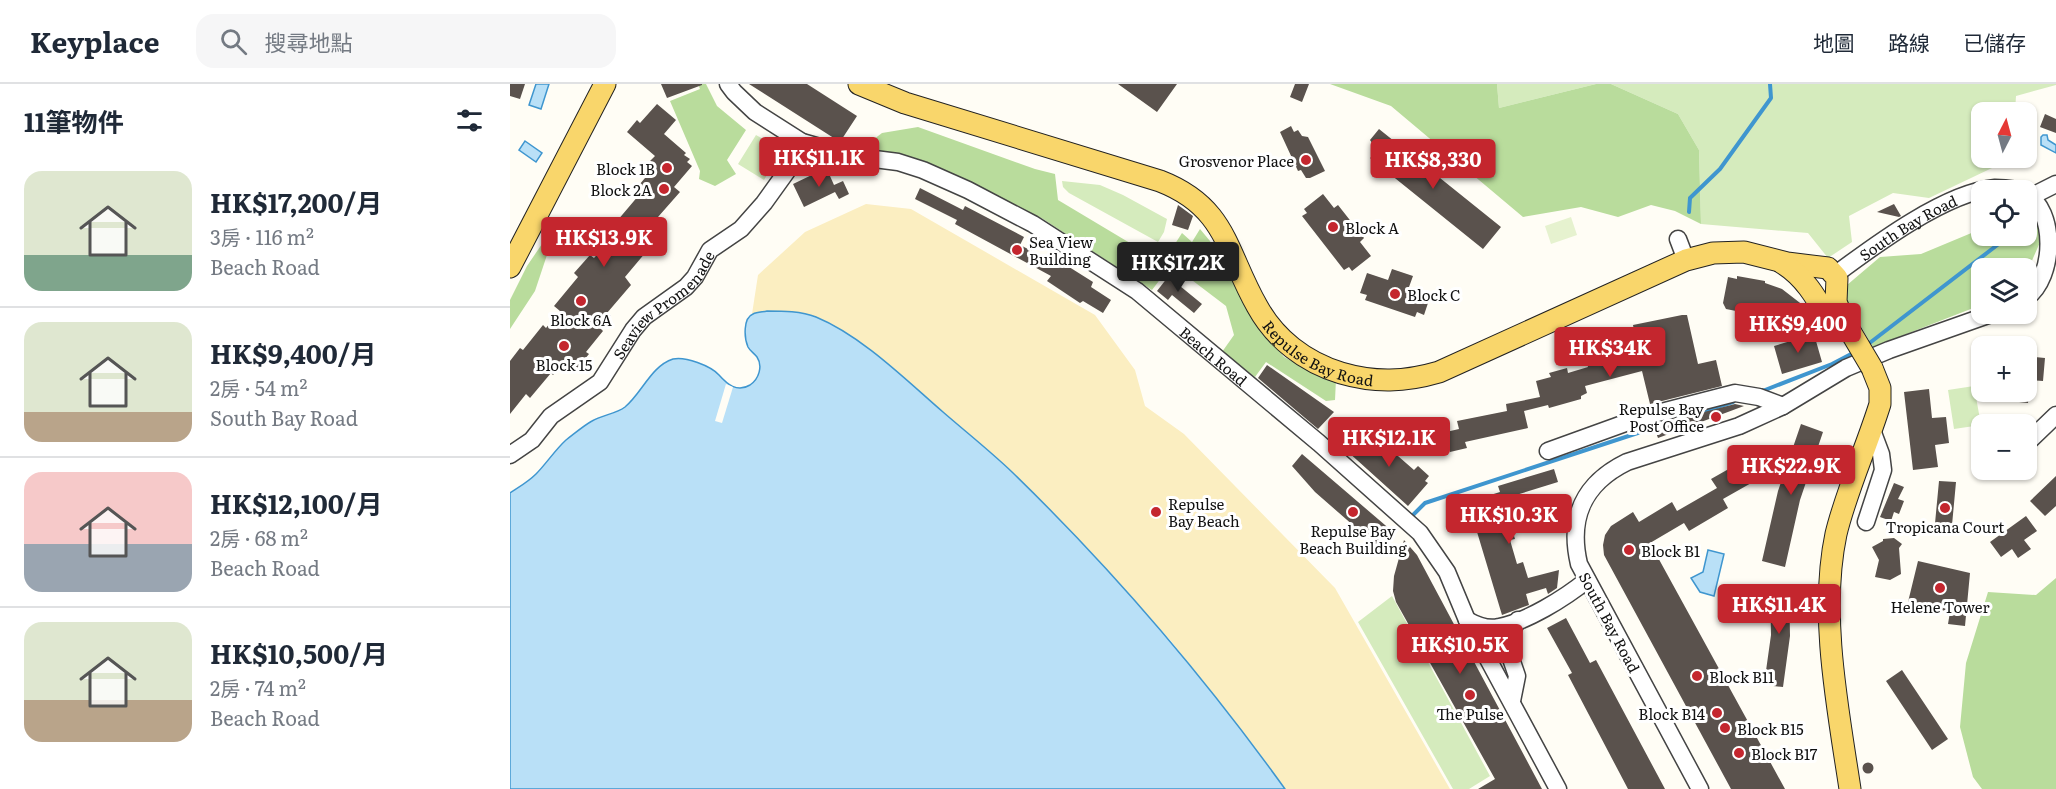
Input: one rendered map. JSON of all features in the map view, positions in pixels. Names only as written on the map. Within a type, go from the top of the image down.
[{"type":"main road","points":[[510,267],[605,84]]},
{"type":"main road","name":"Repulse Bay Road","points":[[859,84],[905,103],[1160,181],[1180,190],[1198,203],[1221,231],[1257,308],[1280,337],[1313,362],[1332,370],[1367,379],[1400,381],[1439,372],[1686,260],[1701,255],[1724,252],[1756,254],[1832,276],[1838,323]]},
{"type":"main road","name":"Repulse Bay Road","points":[[1773,259],[1795,272],[1838,323],[1865,371],[1878,381],[1881,398],[1839,524],[1831,576],[1834,675],[1850,789]]},
{"type":"main road","points":[[1811,289],[1827,296],[1832,276]]},
{"type":"street","name":"Beach Road","points":[[728,84],[755,112],[802,142],[850,156],[898,162],[923,170],[968,190],[1033,224],[1128,285],[1319,442],[1420,532],[1447,572],[1467,620],[1558,789]]},
{"type":"street","name":"Seaview Promenade","points":[[510,455],[532,440],[551,416],[588,393],[600,382],[633,330],[644,317],[686,287],[695,277],[711,250],[741,228],[764,203],[787,171],[802,142]]},
{"type":"street","points":[[2037,190],[2056,184]]},
{"type":"street","name":"South Bay Road","points":[[1832,276],[1889,235],[1946,203],[1971,194]]},
{"type":"street","points":[[2037,201],[2043,205],[2051,223],[2052,246],[2051,262],[2045,278],[2037,289]]},
{"type":"street","points":[[1678,239],[1686,260]]},
{"type":"street","name":"South Bay Road","points":[[1700,789],[1587,580],[1576,550],[1576,521],[1582,505],[1598,480],[1627,462],[1739,426],[1846,368],[1971,321]]},
{"type":"street","points":[[1548,451],[1642,417],[1735,393],[1747,394],[1778,404]]},
{"type":"street","points":[[2037,433],[2056,415]]},
{"type":"street","points":[[1866,522],[1883,470],[1881,454],[1872,429]]},
{"type":"street","points":[[1467,620],[1477,625],[1498,628],[1559,600],[1587,580]]},
{"type":"street","points":[[1512,702],[1516,676],[1507,647],[1508,637],[1518,620]]},
{"type":"green space","points":[[698,84],[706,84],[717,106],[746,130],[727,160],[736,174],[715,186],[699,179],[700,171],[670,101],[700,89]]},
{"type":"green space","points":[[1330,84],[1497,84],[1499,108],[1596,84],[1611,84],[1678,114],[1699,150],[1701,224],[1675,211],[1651,205],[1618,217],[1581,207],[1523,217],[1391,106]]},
{"type":"green space","points":[[1497,84],[1596,84],[1499,108]]},
{"type":"green space","points":[[1611,84],[2056,84],[2016,96],[2016,102],[1971,102],[1971,168],[1992,168],[1929,198],[1893,193],[1849,216],[1852,242],[1828,258],[1808,233],[1701,224],[1699,150],[1678,114]]},
{"type":"green space","points":[[918,127],[1055,174],[1058,200],[1150,255],[1166,258],[1182,233],[1192,242],[1200,229],[1210,241],[1246,306],[1284,357],[1323,377],[1336,379],[1335,400],[1326,401],[1266,362],[1255,377],[1222,352],[1234,335],[1226,306],[1176,268],[1168,269],[1152,290],[1043,219],[945,171],[861,149],[882,133]]},
{"type":"green space","points":[[756,135],[777,147],[778,157],[764,180],[738,164]]},
{"type":"green space","points":[[1062,181],[1100,185],[1123,195],[1167,219],[1164,232],[1158,242],[1069,193],[1063,187]]},
{"type":"green space","points":[[1571,217],[1577,235],[1551,244],[1545,226]]},
{"type":"green space","points":[[2037,221],[2041,240],[2033,258],[1971,258],[1971,309],[1873,347],[1840,291],[1880,257],[1921,254],[1971,233],[1971,246],[2037,246]]},
{"type":"green space","points":[[544,241],[551,243],[535,291],[510,329],[510,300],[527,266]]},
{"type":"green space","points":[[1971,386],[1971,402],[1977,402],[1979,414],[1971,414],[1971,426],[1954,429],[1948,390]]},
{"type":"green space","points":[[2056,578],[2056,789],[1982,789],[1973,777],[1960,727],[1966,663],[1988,592],[2036,595]]},
{"type":"green space","points":[[1392,596],[1490,776],[1469,789],[1453,789],[1358,622]]},
{"type":"sand","name":"Repulse Bay Beach","points":[[866,204],[911,209],[1095,315],[1135,370],[1145,406],[1184,434],[1335,588],[1450,789],[1285,789],[1171,641],[1093,554],[1010,471],[877,355],[815,317],[790,312],[767,311],[752,314],[758,275],[805,232]]},
{"type":"water","points":[[536,84],[549,84],[541,109],[529,105]]},
{"type":"water","points":[[2043,135],[2047,135],[2048,140],[2056,145],[2056,153],[2041,145]]},
{"type":"water","points":[[525,141],[542,153],[536,162],[519,150]]},
{"type":"water","points":[[767,311],[810,315],[850,335],[883,360],[1004,464],[1085,546],[1155,624],[1222,705],[1285,789],[510,789],[510,493],[533,477],[566,440],[582,428],[596,419],[625,407],[665,362],[678,358],[691,360],[704,365],[737,388],[750,385],[758,376],[760,364],[747,343],[746,324],[753,314]]},
{"type":"water","points":[[1708,550],[1724,554],[1714,596],[1700,592],[1691,578],[1703,572]]},
{"type":"pier","points":[[726,384],[733,387],[722,423],[715,421]]},
{"type":"building","points":[[510,84],[525,84],[520,99],[510,96]]},
{"type":"building","points":[[661,84],[702,84],[702,85],[667,98]]},
{"type":"building","points":[[749,84],[807,84],[857,116],[840,142]]},
{"type":"building","points":[[1118,84],[1177,84],[1157,112]]},
{"type":"building","points":[[1295,84],[1309,84],[1302,102],[1290,97]]},
{"type":"building","points":[[657,104],[676,120],[664,134],[686,153],[684,155],[690,159],[687,162],[692,166],[674,187],[680,192],[658,217],[663,222],[641,247],[646,252],[625,277],[631,285],[607,313],[611,316],[601,329],[603,331],[586,352],[589,354],[574,372],[563,363],[553,375],[551,373],[530,398],[526,394],[510,414],[510,361],[520,348],[523,350],[543,325],[546,328],[560,311],[554,306],[578,277],[574,273],[590,255],[594,258],[623,226],[617,221],[639,195],[634,191],[656,165],[650,161],[655,156],[627,132],[637,120],[640,123]]},
{"type":"building","points":[[2045,114],[2056,119],[2056,133],[2040,127]]},
{"type":"building","name":"Grosvenor Place","points":[[1291,126],[1294,132],[1298,130],[1302,136],[1308,137],[1325,171],[1306,178],[1301,170],[1298,171],[1280,132]]},
{"type":"building","points":[[1379,129],[1501,227],[1483,249],[1370,158],[1378,152],[1370,140]]},
{"type":"building","points":[[818,172],[830,176],[834,185],[843,181],[849,194],[839,199],[835,192],[804,207],[793,184]]},
{"type":"building","name":"Sea View Building","points":[[920,188],[963,210],[965,206],[1024,237],[1020,245],[1056,263],[1058,260],[1093,282],[1091,287],[1111,300],[1103,313],[1083,301],[1080,303],[1047,281],[1051,276],[955,224],[957,220],[915,199]]},
{"type":"building","name":"Block A","points":[[1323,194],[1334,208],[1338,205],[1364,238],[1360,242],[1371,256],[1352,271],[1349,267],[1344,270],[1302,216],[1307,213],[1304,209]]},
{"type":"building","points":[[1894,204],[1901,216],[1877,212]]},
{"type":"building","points":[[1178,205],[1193,216],[1188,230],[1172,225]]},
{"type":"building","name":"Block C","points":[[1392,269],[1413,276],[1409,287],[1431,294],[1424,315],[1417,312],[1415,317],[1365,300],[1367,295],[1360,293],[1367,273],[1388,280]]},
{"type":"building","points":[[1171,273],[1183,282],[1180,286],[1202,304],[1194,313],[1172,295],[1168,300],[1157,291]]},
{"type":"building","points":[[1737,276],[1765,281],[1765,283],[1782,289],[1804,306],[1766,317],[1726,309],[1723,303],[1728,277],[1737,279]]},
{"type":"building","points":[[1687,315],[1698,364],[1716,360],[1722,386],[1650,404],[1642,371],[1585,386],[1587,393],[1581,396],[1581,399],[1549,408],[1548,405],[1524,411],[1528,428],[1465,442],[1467,448],[1450,452],[1446,432],[1459,429],[1457,421],[1507,411],[1506,404],[1540,397],[1536,381],[1551,377],[1549,373],[1567,368],[1568,373],[1588,367],[1585,357],[1599,353],[1598,348],[1615,343],[1617,348],[1636,342],[1633,325]]},
{"type":"building","points":[[1814,334],[1822,362],[1782,374],[1774,346]]},
{"type":"building","points":[[2037,357],[2045,358],[2043,381],[2037,381]]},
{"type":"building","points":[[1267,365],[1334,412],[1318,429],[1258,378]]},
{"type":"building","points":[[1929,389],[1932,418],[1946,417],[1949,443],[1935,445],[1938,467],[1913,470],[1904,392]]},
{"type":"building","points":[[1735,404],[1744,406],[1658,438],[1654,427],[1673,420]]},
{"type":"building","points":[[1801,424],[1823,432],[1800,500],[1785,567],[1762,561],[1778,491]]},
{"type":"building","points":[[1367,429],[1414,470],[1418,466],[1429,476],[1425,481],[1428,483],[1408,506],[1347,451]]},
{"type":"building","name":"Repulse Bay Beach Building","points":[[1302,454],[1392,531],[1378,547],[1315,492],[1292,466]]},
{"type":"building","points":[[1741,462],[1753,482],[1723,499],[1728,508],[1689,531],[1684,523],[1650,543],[1785,789],[1731,789],[1604,555],[1605,535],[1611,526],[1633,512],[1639,522],[1672,502],[1677,511],[1717,488],[1711,479]]},
{"type":"building","points":[[1554,469],[1558,482],[1503,499],[1515,539],[1510,540],[1517,564],[1523,562],[1528,578],[1559,570],[1557,588],[1548,594],[1546,588],[1526,594],[1529,605],[1502,615],[1468,502],[1500,492],[1498,486]]},
{"type":"building","points":[[2056,476],[2056,506],[2045,516],[2030,501]]},
{"type":"building","name":"Tropicana Court","points":[[1939,481],[1956,482],[1951,536],[1934,534]]},
{"type":"building","points":[[1894,483],[1904,487],[1898,499],[1904,501],[1899,514],[1894,512],[1891,521],[1880,517]]},
{"type":"building","points":[[2026,516],[2037,531],[2024,540],[2031,549],[2018,558],[2012,549],[2001,557],[1990,542]]},
{"type":"building","points":[[1894,538],[1902,544],[1899,548],[1901,574],[1890,580],[1875,577],[1879,560],[1872,547],[1883,539]]},
{"type":"building","name":"The Pulse","points":[[1404,540],[1417,555],[1542,789],[1478,789],[1495,779],[1396,602],[1393,591],[1394,576]]},
{"type":"building","name":"Helene Tower","points":[[1918,561],[1970,573],[1965,626],[1948,624],[1950,612],[1908,602]]},
{"type":"building","points":[[1789,584],[1790,636],[1783,687],[1764,685],[1771,635],[1770,585]]},
{"type":"building","points":[[1566,618],[1590,663],[1596,660],[1665,789],[1628,789],[1568,675],[1572,673],[1547,628]]},
{"type":"building","points":[[1902,670],[1948,739],[1932,750],[1886,681]]},
{"type":"building","points":[[1868,763],[1872,764],[1872,772],[1868,773],[1864,772],[1863,768],[1864,764]]},
{"type":"waterway","points":[[1689,212],[1690,198],[1720,169],[1771,98],[1770,84]]},
{"type":"waterway","points":[[1867,345],[1996,246]]},
{"type":"waterway","points":[[1760,392],[1832,364],[1855,352]]},
{"type":"waterway","points":[[1692,415],[1733,402]]},
{"type":"waterway","points":[[1411,517],[1425,503],[1659,426]]},
{"type":"place","name":"Grosvenor Place","points":[[1306,160]]},
{"type":"place","name":"Block 1B","points":[[667,168]]},
{"type":"place","name":"Block 2A","points":[[664,189]]},
{"type":"place","name":"Block A","points":[[1333,227]]},
{"type":"place","name":"Sea View Building","points":[[1017,250]]},
{"type":"place","name":"Block C","points":[[1395,294]]},
{"type":"place","name":"Block 6A","points":[[581,301]]},
{"type":"place","name":"Block 15","points":[[564,346]]},
{"type":"place","name":"Repulse Bay Post Office","points":[[1716,417]]},
{"type":"place","name":"Tropicana Court","points":[[1945,508]]},
{"type":"place","name":"Repulse Bay Beach","points":[[1156,512]]},
{"type":"place","name":"Repulse Bay Beach Building","points":[[1353,512]]},
{"type":"place","name":"Block B1","points":[[1629,550]]},
{"type":"place","name":"Helene Tower","points":[[1940,588]]},
{"type":"place","name":"Block B11","points":[[1697,676]]},
{"type":"place","name":"The Pulse","points":[[1470,695]]},
{"type":"place","name":"Block B14","points":[[1717,713]]},
{"type":"place","name":"Block B15","points":[[1725,728]]},
{"type":"place","name":"Block B17","points":[[1739,753]]}]
